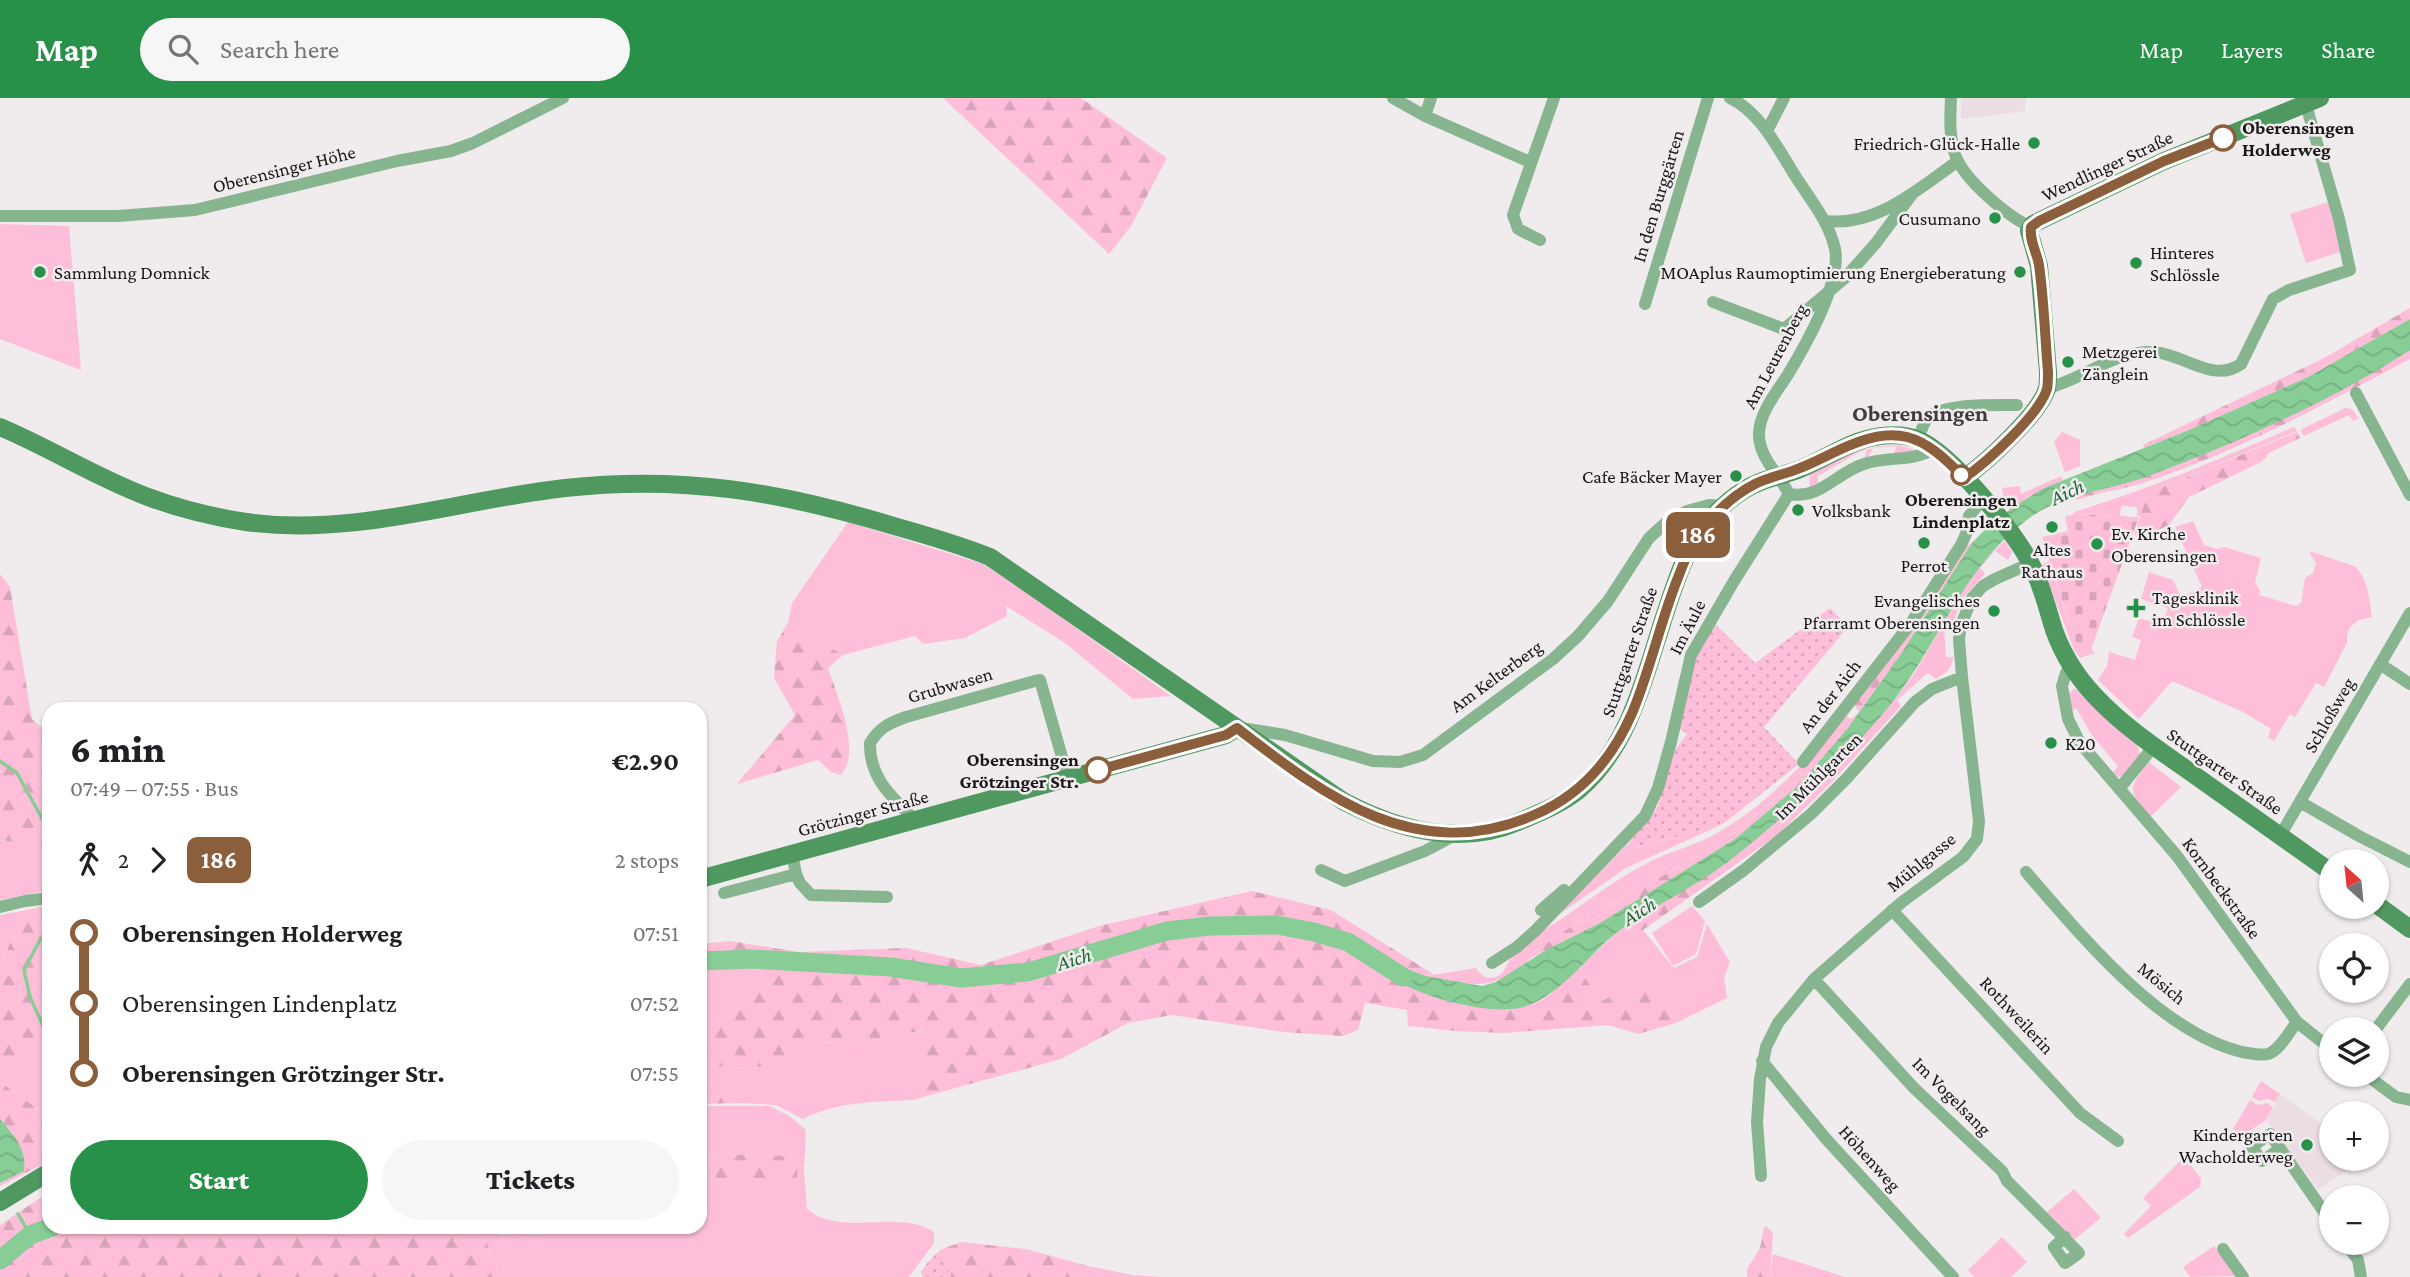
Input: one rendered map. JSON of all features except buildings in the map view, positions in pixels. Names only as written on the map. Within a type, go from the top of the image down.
[{"type":"main road","name":"Wendlinger Straße","points":[[2031,227],[2164,161],[2313,102]]},
{"type":"main road","points":[[1964,478],[2004,444],[2038,406],[2048,388],[2040,278],[2037,254],[2030,236],[2031,227]]},
{"type":"main road","name":"Stuttgarter Straße","points":[[0,427],[149,498],[210,516],[272,524],[335,526],[527,494],[617,484],[712,486],[774,494],[850,512],[990,557],[1318,785],[1367,814],[1420,830],[1457,834],[1486,832],[1512,825],[1548,809],[1579,789],[1601,767],[1618,743],[1633,709],[1687,554],[1702,530],[1724,506],[1757,483],[1801,468],[1857,442],[1898,435],[1918,439],[1934,449],[1964,478],[1978,505],[1998,515],[2031,563],[2054,631],[2071,666],[2110,711],[2154,746],[2319,864]]},
{"type":"main road","name":"Grötzinger Straße","points":[[707,877],[1226,735],[1237,728]]},
{"type":"main road","points":[[2389,914],[2410,929]]},
{"type":"main road","points":[[0,1202],[42,1176]]},
{"type":"street","name":"Oberensinger Höhe","points":[[0,216],[118,216],[195,211],[397,161],[451,151],[473,143],[563,98]]},
{"type":"street","points":[[1393,98],[1425,116],[1530,162]]},
{"type":"street","points":[[1425,116],[1431,98]]},
{"type":"street","points":[[1540,240],[1518,229],[1513,215],[1554,98]]},
{"type":"street","name":"In den Burggärten","points":[[1645,304],[1707,98]]},
{"type":"street","points":[[1730,98],[1740,103],[1767,131],[1825,221]]},
{"type":"street","points":[[1767,131],[1784,98]]},
{"type":"street","points":[[1951,98],[1951,137],[1958,161],[2010,215],[2031,227]]},
{"type":"street","points":[[2048,388],[2065,384],[2112,359],[2134,352],[2157,352],[2219,373],[2231,371],[2241,364],[2273,299],[2289,290],[2350,270],[2313,102]]},
{"type":"street","name":"Am Leurenberg","points":[[1830,291],[1835,249],[1825,221],[1848,222],[1872,216],[1913,193],[1958,161]]},
{"type":"street","name":"Am Leurenberg","points":[[1779,476],[1762,452],[1759,431],[1762,418],[1799,356],[1830,291],[1876,243],[1913,193]]},
{"type":"street","points":[[1713,302],[1784,329],[1830,291]]},
{"type":"street","points":[[2356,393],[2410,495]]},
{"type":"street","points":[[1918,439],[1928,418],[1939,412],[1970,405],[2017,405]]},
{"type":"street","points":[[1779,476],[1788,494],[1808,495],[1863,464],[1918,457],[1934,449]]},
{"type":"street","name":"Im Äule","points":[[1492,963],[1517,947],[1536,930],[1589,872],[1634,830],[1652,803],[1674,735],[1691,654],[1788,494]]},
{"type":"street","name":"Am Kelterberg","points":[[1237,728],[1285,735],[1373,761],[1400,762],[1423,755],[1553,659],[1578,636],[1608,601],[1649,538],[1669,520],[1687,511],[1709,505],[1724,506]]},
{"type":"street","name":"An der Aich","points":[[1803,762],[1910,623],[1961,545],[1978,505]]},
{"type":"street","name":"Mühlgasse","points":[[1761,1176],[1757,1122],[1762,1061],[1778,1023],[1814,979],[1892,910],[1958,862],[1977,839],[1979,821],[1962,677],[1959,639],[1961,625],[1972,598],[1983,586],[2031,563]]},
{"type":"street","name":"Schloßweg","points":[[2280,836],[2410,613]]},
{"type":"street","points":[[2380,664],[2410,684]]},
{"type":"street","points":[[2071,666],[2062,686],[2065,709],[2073,730],[2080,743],[2119,789],[2154,746]]},
{"type":"street","name":"Im Mühlgarten","points":[[1699,902],[1744,870],[1811,814],[1915,702],[1932,689],[1962,677]]},
{"type":"street","name":"Grubwasen","points":[[915,820],[886,792],[873,769],[870,743],[881,728],[906,717],[1035,681],[1040,680],[1068,778]]},
{"type":"street","name":"Kornbeckstraße","points":[[2119,789],[2177,856],[2297,1022],[2319,1039]]},
{"type":"street","points":[[2300,802],[2410,862]]},
{"type":"street","points":[[1321,870],[1345,881],[1425,851],[1457,834]]},
{"type":"street","points":[[792,854],[796,874],[805,891],[811,895],[887,897]]},
{"type":"street","name":"Im Äule","points":[[1541,910],[1589,872]]},
{"type":"street","name":"Mösich","points":[[2026,872],[2123,978],[2162,1010],[2199,1034],[2232,1049],[2261,1055],[2276,1049],[2297,1022]]},
{"type":"street","points":[[724,893],[796,874]]},
{"type":"street","points":[[0,907],[42,899]]},
{"type":"street","name":"Rothweilerin","points":[[1892,910],[2080,1113],[2118,1141]]},
{"type":"street","name":"Im Vogelsang","points":[[1814,979],[1914,1087],[2002,1171],[2007,1181],[2065,1237]]},
{"type":"street","points":[[2385,1017],[2410,984]]},
{"type":"street","name":"Höhenweg","points":[[1762,1061],[1827,1140],[1953,1277]]},
{"type":"street","points":[[2383,1087],[2396,1097],[2410,1100]]},
{"type":"street","points":[[2280,1149],[2319,1205]]},
{"type":"street","points":[[2223,1249],[2243,1277]]},
{"type":"street","points":[[2354,1255],[2361,1277]]},
{"type":"shaded area","points":[[1961,98],[2026,98],[2025,111],[1961,119]]},
{"type":"shaded area","name":"Kindergarten Wacholderweg","points":[[2280,1094],[2319,1122],[2319,1171],[2347,1171],[2325,1185],[2319,1185],[2318,1189],[2266,1121]]},
{"type":"green space","points":[[943,98],[1081,98],[1167,158],[1131,226],[1109,254]]},
{"type":"green space","points":[[2328,202],[2343,251],[2306,263],[2290,214]]},
{"type":"green space","points":[[0,224],[69,226],[81,370],[0,339]]},
{"type":"green space","points":[[2410,308],[2410,319],[2308,377],[2144,448],[2143,445],[2324,358]]},
{"type":"green space","points":[[2410,350],[2410,359],[2282,425],[2216,455],[2140,484],[2077,500],[2075,496],[2145,476],[2247,436]]},
{"type":"green space","points":[[2345,408],[2352,409],[2359,418],[2353,421],[2349,415],[2304,436],[2300,430]]},
{"type":"green space","points":[[2294,427],[2297,431],[2153,491],[2146,499],[2141,516],[2137,516],[2137,507],[2121,506],[2120,516],[2074,514],[2186,472]]},
{"type":"green space","points":[[2062,432],[2080,440],[2080,466],[2065,472],[2054,442]]},
{"type":"green space","points":[[2297,432],[2300,438],[2269,453],[2263,461],[2189,497],[2169,525],[2145,536],[2134,535],[2146,499],[2153,491]]},
{"type":"green space","points":[[1898,445],[1916,450],[1893,455],[1897,446],[1875,448]]},
{"type":"green space","points":[[1873,448],[1868,457],[1865,457],[1866,450],[1859,452],[1818,476],[1818,485],[1810,489],[1809,475],[1863,450]]},
{"type":"green space","points":[[2061,476],[2063,480],[2028,497],[2010,511],[2002,488],[2020,486],[2021,494]]},
{"type":"green space","points":[[2074,514],[2139,517],[2091,649],[2079,653],[2042,537],[2068,531],[2065,517]]},
{"type":"green space","points":[[2193,521],[2204,545],[2217,549],[2224,547],[2261,558],[2255,582],[2260,591],[2259,595],[2296,606],[2301,603],[2305,578],[2313,573],[2316,564],[2309,551],[2354,566],[2363,577],[2372,617],[2359,620],[2350,627],[2347,643],[2324,687],[2316,683],[2295,717],[2290,714],[2274,741],[2268,737],[2271,729],[2243,712],[2172,681],[2139,719],[2098,680],[2107,666],[2109,652],[2135,660],[2141,640],[2132,637],[2139,618],[2162,625],[2168,608],[2141,599],[2149,572],[2173,580],[2181,597],[2202,587],[2175,527]]},
{"type":"green space","points":[[848,522],[983,564],[1171,696],[1133,699],[1065,643],[1006,606],[1007,616],[965,638],[923,644],[915,636],[843,655],[788,623],[792,603]]},
{"type":"green space","points":[[1976,538],[1899,657],[1859,712],[1854,704],[1887,664],[1964,549]]},
{"type":"green space","points":[[2005,541],[2012,552],[2008,560],[1995,551]]},
{"type":"green space","points":[[1995,551],[1980,568],[1985,574],[1962,599],[1952,625],[1944,626],[1946,657],[1954,657],[1949,670],[1936,679],[1928,673],[1897,700],[1901,706],[1861,750],[1856,744],[1906,685],[1979,568]]},
{"type":"green space","points":[[2049,561],[2079,653],[2091,649],[2095,653],[2080,658],[2074,650],[2042,565]]},
{"type":"green space","points":[[0,574],[10,587],[32,719],[42,728],[42,846],[0,840]]},
{"type":"green space","points":[[1830,608],[1848,627],[1764,727],[1799,764],[1723,824],[1634,848],[1629,843],[1658,806],[1673,753],[1687,734],[1679,728],[1693,661],[1715,624],[1755,663]]},
{"type":"green space","points":[[788,623],[843,655],[828,668],[846,723],[849,752],[847,765],[841,775],[831,772],[818,760],[737,784],[795,715],[774,678],[777,641]]},
{"type":"green space","points":[[2078,689],[2137,744],[2140,755],[2122,776],[2118,777],[2113,773],[2118,766],[2093,737],[2076,708],[2069,711],[2069,693]]},
{"type":"green space","points":[[1859,712],[1847,729],[1845,727],[1794,783],[1736,832],[1704,853],[1575,924],[1531,954],[1531,958],[1504,977],[1493,982],[1471,984],[1426,976],[1476,968],[1485,977],[1498,976],[1526,942],[1612,884],[1653,860],[1709,837],[1753,809],[1802,764],[1845,715],[1851,719]]},
{"type":"green space","points":[[1844,726],[1847,729],[1799,785],[1735,839],[1600,923],[1531,958],[1531,954],[1575,924],[1704,853],[1736,832],[1794,783]]},
{"type":"green space","points":[[1856,744],[1861,750],[1776,836],[1643,930],[1618,931],[1727,862],[1826,776]]},
{"type":"green space","points":[[2149,762],[2181,787],[2150,817],[2137,801],[2133,790],[2137,778]]},
{"type":"green space","points":[[1723,824],[1626,868],[1548,922],[1629,843],[1635,848]]},
{"type":"green space","points":[[0,840],[42,846],[42,891],[0,900]]},
{"type":"green space","points":[[1252,891],[1331,910],[1433,974],[1426,976],[1385,961],[1436,995],[1452,1002],[1490,1008],[1529,1005],[1549,995],[1579,967],[1600,1002],[1644,980],[1660,992],[1676,1023],[1638,1034],[1608,1025],[1505,1033],[1455,1031],[1408,1026],[1407,1010],[1365,1003],[1358,1030],[1343,1036],[1283,1032],[1172,1015],[1128,1023],[1061,1059],[923,1097],[923,1030],[884,1039],[811,1044],[798,1059],[747,1069],[707,1065],[707,1021],[722,1017],[785,965],[707,968],[707,943],[730,941],[799,952],[906,948],[981,965],[1099,926]]},
{"type":"green space","points":[[1692,906],[1705,921],[1696,954],[1673,966],[1652,933]]},
{"type":"green space","points":[[38,907],[42,907],[42,1049],[25,1056],[9,1068],[0,1064],[0,969],[12,937]]},
{"type":"green space","points":[[38,908],[12,937],[0,969],[0,915]]},
{"type":"green space","points":[[1707,924],[1730,962],[1724,978],[1727,998],[1676,1023],[1660,992],[1600,1002],[1579,967],[1618,931],[1643,930],[1674,968],[1697,957]]},
{"type":"green space","points":[[786,965],[722,1017],[707,1021],[707,968]]},
{"type":"green space","points":[[924,1030],[923,1097],[843,1106],[803,1119],[776,1105],[740,1103],[737,1091],[707,1086],[707,1065],[747,1069],[798,1059],[811,1044],[884,1039]]},
{"type":"green space","points":[[42,1049],[42,1112],[0,1082],[0,1064],[9,1067]]},
{"type":"green space","points":[[2261,1081],[2280,1094],[2275,1102],[2268,1099],[2259,1101],[2252,1097]]},
{"type":"green space","points":[[0,1082],[42,1112],[42,1165],[0,1186],[0,1183],[5,1181],[13,1134],[0,1119]]},
{"type":"green space","points":[[707,1086],[738,1091],[740,1103],[707,1104]]},
{"type":"green space","points":[[2250,1100],[2258,1105],[2267,1103],[2273,1107],[2265,1121],[2242,1136],[2233,1129]]},
{"type":"green space","points":[[707,1106],[769,1106],[788,1115],[806,1130],[804,1171],[807,1209],[821,1217],[853,1223],[904,1222],[920,1225],[934,1232],[934,1243],[909,1277],[500,1277],[484,1234],[500,1234],[510,1246],[537,1234],[707,1234],[707,1180],[796,1183],[798,1156],[707,1154]]},
{"type":"green space","points":[[707,1154],[799,1156],[796,1184],[707,1180]]},
{"type":"green space","points":[[2181,1160],[2189,1163],[2201,1179],[2200,1187],[2128,1238],[2124,1234],[2151,1206],[2143,1198]]},
{"type":"green space","points":[[2074,1189],[2101,1218],[2074,1240],[2047,1212]]},
{"type":"green space","points":[[42,1197],[42,1234],[484,1234],[500,1277],[0,1277],[0,1225]]},
{"type":"green space","points":[[1764,1227],[1773,1233],[1770,1277],[1747,1277],[1747,1269],[1760,1248]]},
{"type":"green space","points":[[500,1234],[537,1234],[510,1246]]},
{"type":"green space","points":[[2002,1237],[2027,1262],[2011,1277],[1974,1277],[1968,1270]]},
{"type":"green space","points":[[961,1242],[1026,1249],[1088,1266],[1086,1277],[951,1277],[940,1250]]},
{"type":"green space","points":[[2214,1246],[2235,1276],[2190,1277],[2183,1267]]},
{"type":"green space","points":[[940,1250],[951,1277],[923,1277],[921,1272]]},
{"type":"green space","points":[[1773,1254],[1845,1277],[1770,1277]]},
{"type":"green space","points":[[1088,1266],[1133,1275],[1161,1277],[1086,1277]]},
{"type":"water","points":[[2410,319],[2410,350],[2348,387],[2210,452],[2143,478],[2069,498],[2028,519],[2004,539],[1984,562],[1905,685],[1832,770],[1772,826],[1729,861],[1620,930],[1547,996],[1519,1008],[1477,1007],[1432,996],[1407,986],[1382,965],[1385,961],[1426,976],[1482,986],[1496,982],[1546,950],[1600,923],[1735,839],[1799,785],[1847,729],[1899,657],[1970,546],[2004,514],[2044,488],[2189,430],[2308,377]]},
{"type":"water","points":[[0,1119],[21,1149],[24,1171],[0,1183]]},
{"type":"waterway","points":[[0,761],[17,773],[42,818]]},
{"type":"waterway","name":"Aich","points":[[707,961],[751,959],[891,967],[961,978],[1028,972],[1167,931],[1210,926],[1277,925],[1348,942],[1403,977]]},
{"type":"waterway","points":[[42,937],[24,970],[30,997],[42,1024]]},
{"type":"waterway","points":[[18,1214],[30,1235]]},
{"type":"waterway","name":"Aich","points":[[0,1260],[30,1235],[42,1231]]},
{"type":"bus line","name":"186","points":[[1098,770],[1226,735],[1237,728],[1343,801],[1367,814],[1395,824],[1432,832],[1486,832],[1512,825],[1548,809],[1579,789],[1601,767],[1618,743],[1633,709],[1687,554],[1702,530],[1724,506],[1757,483],[1801,468],[1857,442],[1880,436],[1898,435],[1928,444],[1964,478],[1998,451],[2038,406],[2048,388],[2040,278],[2037,254],[2029,231],[2033,224],[2164,161],[2223,138]]},
{"type":"place","name":"Oberensingen Holderweg","points":[[2223,138]]},
{"type":"place","name":"Friedrich-Glück-Halle","points":[[2034,143]]},
{"type":"place","name":"Cusumano","points":[[1995,218]]},
{"type":"place","name":"Hinteres Schlössle","points":[[2136,263]]},
{"type":"place","name":"Sammlung Domnick","points":[[40,272]]},
{"type":"place","name":"MOAplus Raumoptimierung Energieberatung","points":[[2020,272]]},
{"type":"place","name":"Metzgerei Zänglein","points":[[2068,362]]},
{"type":"place","name":"Oberensingen Lindenplatz","points":[[1961,475]]},
{"type":"place","name":"Cafe Bäcker Mayer","points":[[1736,476]]},
{"type":"place","name":"Volksbank","points":[[1798,510]]},
{"type":"place","name":"Altes Rathaus","points":[[2052,527]]},
{"type":"place","name":"Perrot","points":[[1924,543]]},
{"type":"place","name":"Ev. Kirche Oberensingen","points":[[2097,544]]},
{"type":"place","name":"Tagesklinik im Schlössle","points":[[2136,608]]},
{"type":"place","name":"Evangelisches Pfarramt Oberensingen","points":[[1994,611]]},
{"type":"place","name":"K20","points":[[2051,743]]},
{"type":"place","name":"Oberensingen Grötzinger Str.","points":[[1098,770]]},
{"type":"place","name":"Kindergarten Wacholderweg","points":[[2307,1145]]},
{"type":"district","name":"Oberensingen","points":[[1920,413]]}]
